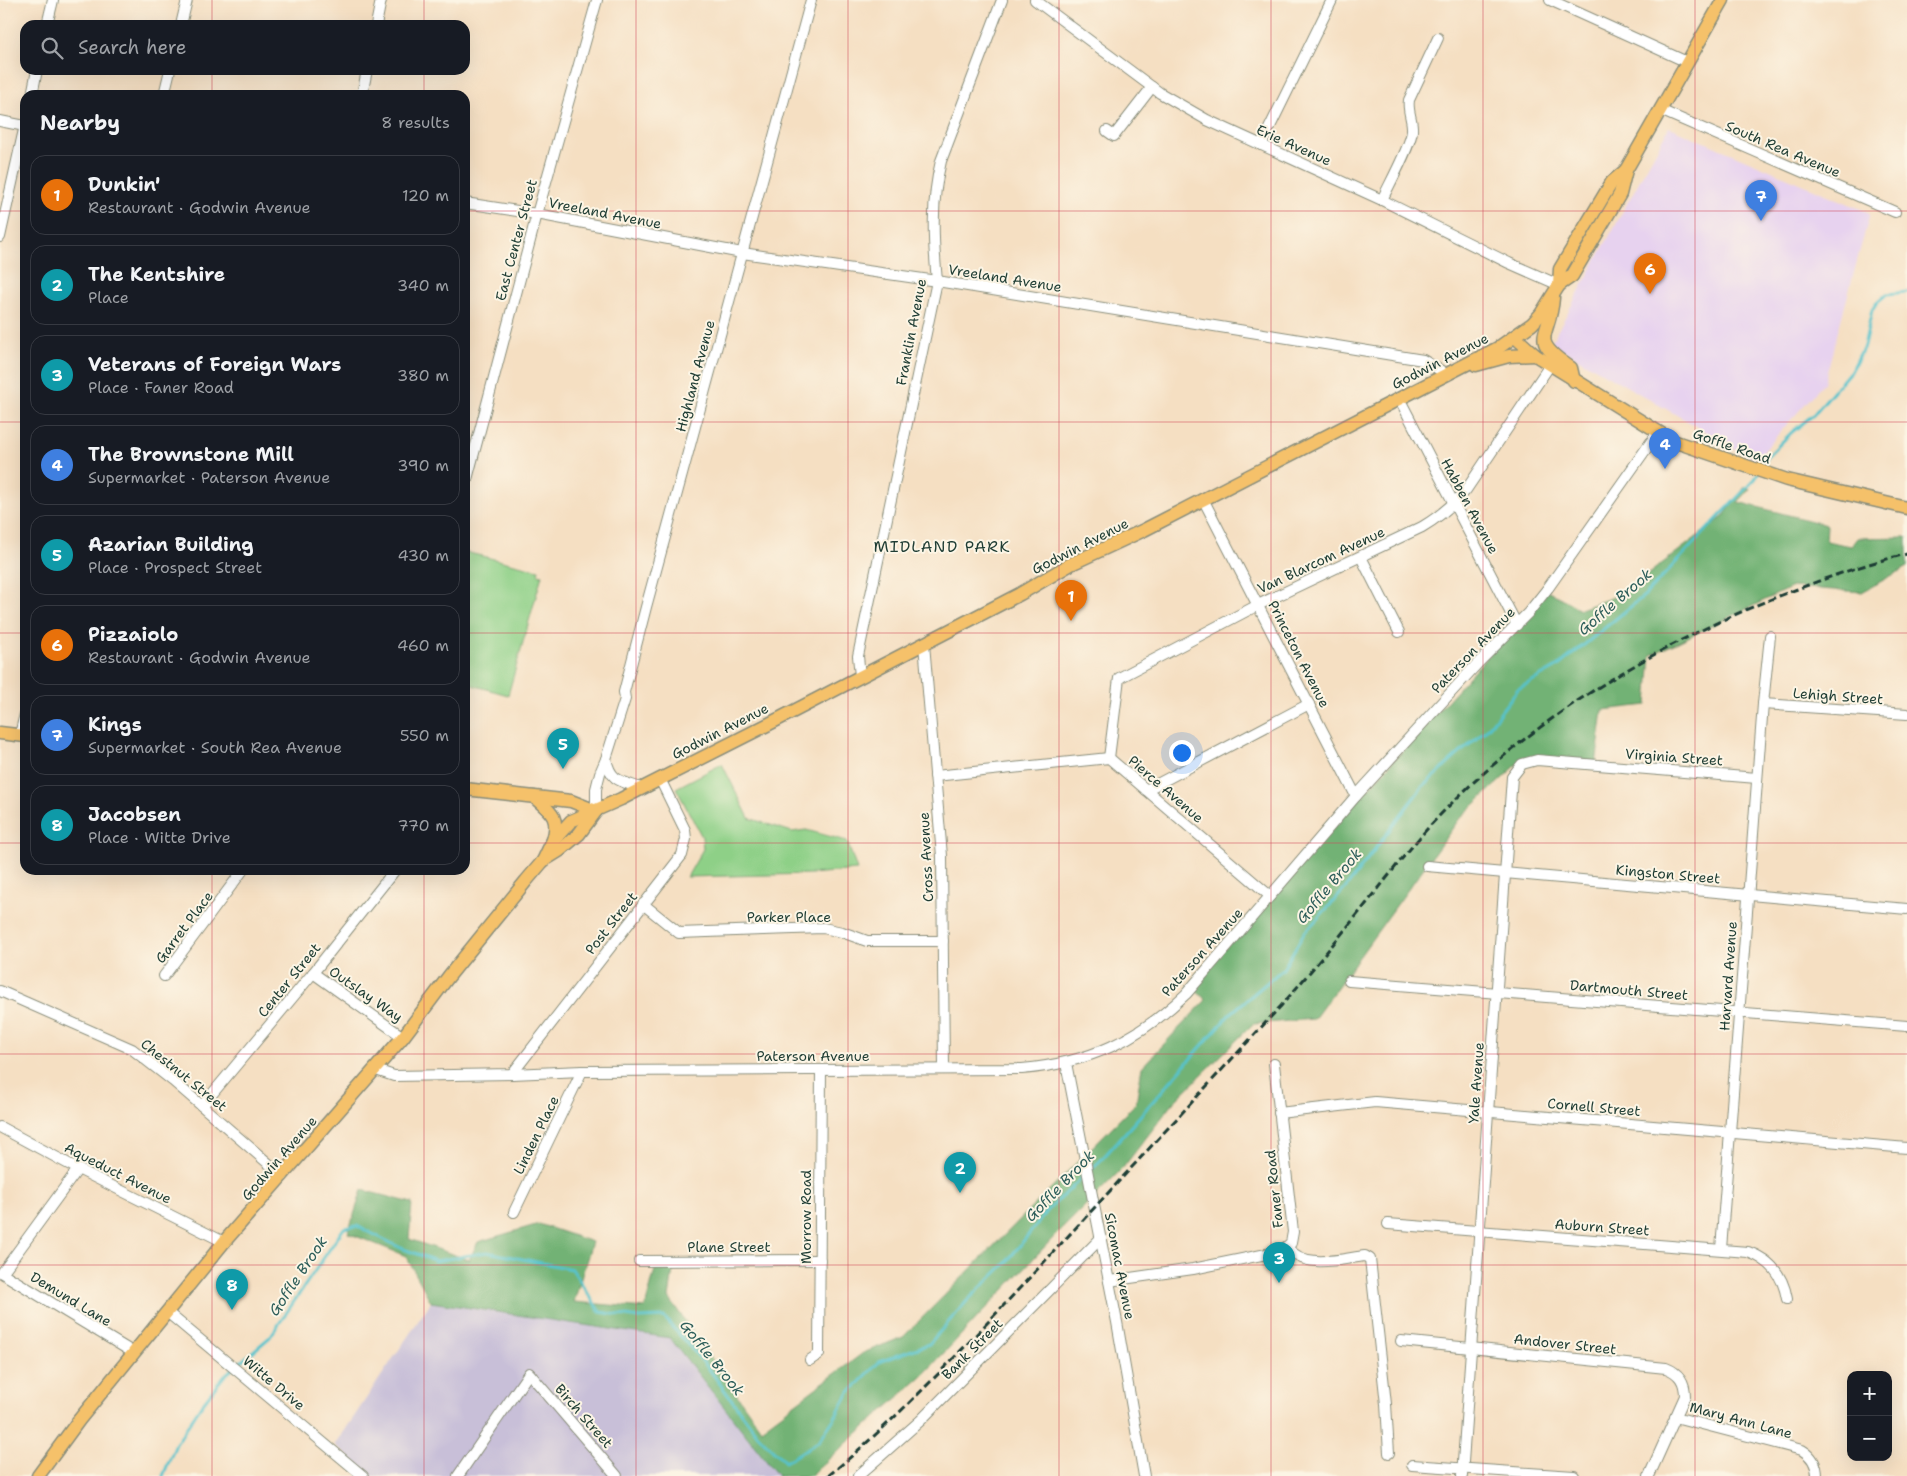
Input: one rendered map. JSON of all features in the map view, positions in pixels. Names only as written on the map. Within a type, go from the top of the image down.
[{"type":"main road","name":"Godwin Avenue","points":[[38,1476],[79,1420],[224,1242],[284,1176],[404,1037],[450,976],[544,861],[552,842],[571,821],[596,811],[660,779],[924,644],[1020,594],[1071,564],[1144,530],[1462,367],[1516,336],[1532,324],[1556,291],[1560,269],[1612,182],[1626,170],[1723,0]]},
{"type":"main road","points":[[1556,291],[1552,315],[1545,330],[1545,344],[1553,356],[1571,368],[1574,381]]},
{"type":"main road","name":"Goffle Road","points":[[1516,336],[1535,355],[1673,441],[1770,475],[1808,486],[1907,508]]},
{"type":"main road","points":[[1462,367],[1483,364],[1509,356],[1535,355]]},
{"type":"main road","points":[[0,732],[20,735]]},
{"type":"main road","points":[[470,789],[571,801],[596,811]]},
{"type":"main road","points":[[534,797],[554,817],[557,827],[552,842]]},
{"type":"main road","name":"Godwin Avenue","points":[[544,861],[579,834],[596,811]]},
{"type":"street","points":[[48,20],[53,0]]},
{"type":"street","points":[[182,20],[187,0]]},
{"type":"street","points":[[377,20],[381,0]]},
{"type":"street","name":"East Center Street","points":[[470,468],[537,214],[597,0]]},
{"type":"street","name":"Highland Avenue","points":[[596,811],[596,789],[600,773],[625,699],[624,692],[811,0]]},
{"type":"street","name":"Franklin Avenue","points":[[860,676],[858,656],[937,281],[933,223],[936,182],[941,161],[1002,0]]},
{"type":"street","name":"Erie Avenue","points":[[1035,0],[1152,87],[1207,120],[1382,200],[1510,263],[1556,291]]},
{"type":"street","points":[[1262,145],[1332,0]]},
{"type":"street","points":[[1550,0],[1687,62]]},
{"type":"street","points":[[1382,200],[1411,138],[1409,100],[1438,38]]},
{"type":"street","points":[[33,90],[36,75]]},
{"type":"street","points":[[165,90],[169,75]]},
{"type":"street","points":[[363,90],[366,75]]},
{"type":"street","points":[[1107,131],[1114,136],[1152,87]]},
{"type":"street","name":"South Rea Avenue","points":[[1660,110],[1895,212]]},
{"type":"street","points":[[0,120],[20,125]]},
{"type":"street","points":[[0,237],[20,148]]},
{"type":"street","name":"Vreeland Avenue","points":[[470,204],[537,214],[742,253],[937,281],[1423,360],[1448,374]]},
{"type":"street","name":"Van Blarcom Avenue","points":[[1109,758],[1119,678],[1258,605],[1361,557],[1437,518],[1454,504],[1466,490],[1550,365]]},
{"type":"street","name":"Habben Avenue","points":[[1399,398],[1517,625]]},
{"type":"street","name":"Paterson Avenue","points":[[376,1070],[394,1076],[582,1071],[1022,1069],[1066,1062],[1088,1056],[1118,1044],[1148,1026],[1186,994],[1356,796],[1477,664],[1517,625],[1548,588],[1658,432]]},
{"type":"street","name":"Princeton Avenue","points":[[1203,499],[1356,796]]},
{"type":"street","points":[[1361,557],[1399,632]]},
{"type":"street","name":"Harvard Avenue","points":[[1721,1249],[1757,778],[1766,705],[1770,636]]},
{"type":"street","name":"Cross Avenue","points":[[924,644],[942,856],[944,1069]]},
{"type":"street","points":[[1146,790],[1309,704]]},
{"type":"street","name":"Lehigh Street","points":[[1766,705],[1907,714]]},
{"type":"street","name":"Pierce Avenue","points":[[935,776],[1109,758],[1270,896]]},
{"type":"street","points":[[606,759],[609,772],[616,778],[642,788]]},
{"type":"street","name":"Yale Avenue","points":[[1463,1472],[1511,783],[1516,770],[1522,764],[1537,760],[1589,765]]},
{"type":"street","name":"Virginia Street","points":[[1589,765],[1757,778]]},
{"type":"street","name":"Post Street","points":[[512,1074],[677,862],[685,847],[685,830],[660,779]]},
{"type":"street","name":"Kingston Street","points":[[1428,866],[1907,910]]},
{"type":"street","name":"Garret Place","points":[[164,976],[240,875]]},
{"type":"street","name":"Center Street","points":[[202,1106],[313,973],[391,875]]},
{"type":"street","name":"Parker Place","points":[[643,904],[679,933],[823,928],[842,932],[867,941],[943,941]]},
{"type":"street","name":"Outslay Way","points":[[313,973],[404,1037]]},
{"type":"street","name":"Dartmouth Street","points":[[1349,981],[1907,1026]]},
{"type":"street","name":"Chestnut Street","points":[[0,991],[132,1049],[284,1176]]},
{"type":"street","name":"Sicomac Avenue","points":[[1066,1062],[1101,1238],[1144,1476]]},
{"type":"street","name":"Faner Road","points":[[1109,1281],[1193,1270],[1237,1261],[1281,1251],[1291,1242],[1293,1232],[1274,1064]]},
{"type":"street","name":"Morrow Road","points":[[810,1360],[819,1354],[821,1070]]},
{"type":"street","name":"Linden Place","points":[[514,1212],[582,1071]]},
{"type":"street","name":"Cornell Street","points":[[1279,1113],[1375,1102],[1907,1148]]},
{"type":"street","name":"Aqueduct Avenue","points":[[0,1127],[78,1169],[224,1242]]},
{"type":"street","name":"Demund Lane","points":[[78,1169],[2,1273],[134,1353]]},
{"type":"street","name":"Auburn Street","points":[[1388,1224],[1748,1252],[1768,1261],[1780,1276],[1785,1286],[1787,1299]]},
{"type":"street","name":"Bank Street","points":[[858,1476],[920,1421],[1101,1238]]},
{"type":"street","points":[[1287,1247],[1293,1255],[1311,1261],[1365,1256],[1370,1258],[1386,1404],[1389,1453]]},
{"type":"street","name":"Plane Street","points":[[639,1261],[820,1260]]},
{"type":"street","name":"Witte Drive","points":[[167,1312],[363,1476]]},
{"type":"street","name":"Andover Street","points":[[1401,1341],[1666,1368],[1679,1375],[1685,1389],[1685,1396],[1675,1417]]},
{"type":"street","name":"Birch Street","points":[[458,1476],[529,1373],[617,1476]]},
{"type":"street","name":"Mary Ann Lane","points":[[1649,1476],[1675,1417],[1802,1450],[1813,1459],[1817,1476]]},
{"type":"street","points":[[1412,1465],[1463,1472],[1574,1476]]},
{"type":"shaded area","points":[[1669,127],[1870,213],[1824,383],[1755,460],[1551,343]]},
{"type":"shaded area","points":[[431,1302],[670,1338],[778,1476],[371,1476],[335,1445]]},
{"type":"green space","points":[[1745,487],[1750,489],[1738,502],[1827,525],[1826,541],[1851,546],[1857,538],[1907,537],[1907,567],[1862,592],[1792,587],[1651,655],[1647,705],[1603,710],[1596,765],[1522,760],[1460,818],[1314,1019],[1253,1024],[1173,1103],[1122,1169],[1053,1238],[923,1375],[810,1476],[778,1476],[670,1338],[431,1302],[406,1256],[348,1233],[362,1190],[412,1203],[409,1239],[469,1260],[478,1242],[539,1224],[592,1242],[574,1302],[645,1308],[657,1262],[674,1263],[669,1298],[761,1429],[863,1353],[903,1337],[1136,1103],[1142,1067],[1206,1000],[1191,986],[1547,590],[1580,609],[1622,594],[1723,517]]},
{"type":"green space","points":[[470,553],[539,570],[538,574],[542,575],[508,695],[470,684]]},
{"type":"green space","points":[[722,764],[749,818],[792,832],[806,830],[847,841],[857,870],[811,874],[687,877],[703,849],[702,837],[676,788]]},
{"type":"waterway","name":"Goffle Brook","points":[[1761,468],[1769,455],[1792,432],[1813,415],[1853,368],[1864,346],[1872,310],[1877,302],[1887,294],[1907,292]]},
{"type":"waterway","name":"Goffle Brook","points":[[163,1476],[176,1444],[200,1407],[224,1376],[270,1337],[344,1228],[357,1226],[401,1248],[436,1261],[487,1252],[572,1269],[600,1312],[639,1318],[664,1317],[709,1369],[757,1434],[785,1462],[818,1442],[848,1394],[879,1362],[929,1344],[968,1300],[1005,1264],[1049,1209],[1101,1160],[1230,1014],[1283,969],[1304,933],[1344,890],[1422,787],[1488,728],[1518,689],[1557,667],[1645,595],[1755,479],[1758,473]]},
{"type":"railway","points":[[828,1476],[913,1399],[1045,1261],[1281,1006],[1424,833],[1477,779],[1556,716],[1598,687],[1642,661],[1732,616],[1779,596],[1858,567],[1907,554]]},
{"type":"place","name":"Kings","points":[[1761,221]]},
{"type":"place","name":"Pizzaiolo","points":[[1650,294]]},
{"type":"place","name":"The Brownstone Mill","points":[[1665,469]]},
{"type":"place","name":"Dunkin'","points":[[1071,621]]},
{"type":"place","name":"Azarian Building","points":[[563,769]]},
{"type":"place","name":"The Kentshire","points":[[960,1193]]},
{"type":"place","name":"Veterans of Foreign Wars","points":[[1279,1283]]},
{"type":"place","name":"Jacobsen","points":[[232,1310]]},
{"type":"district","name":"MIDLAND PARK","points":[[942,546]]}]
